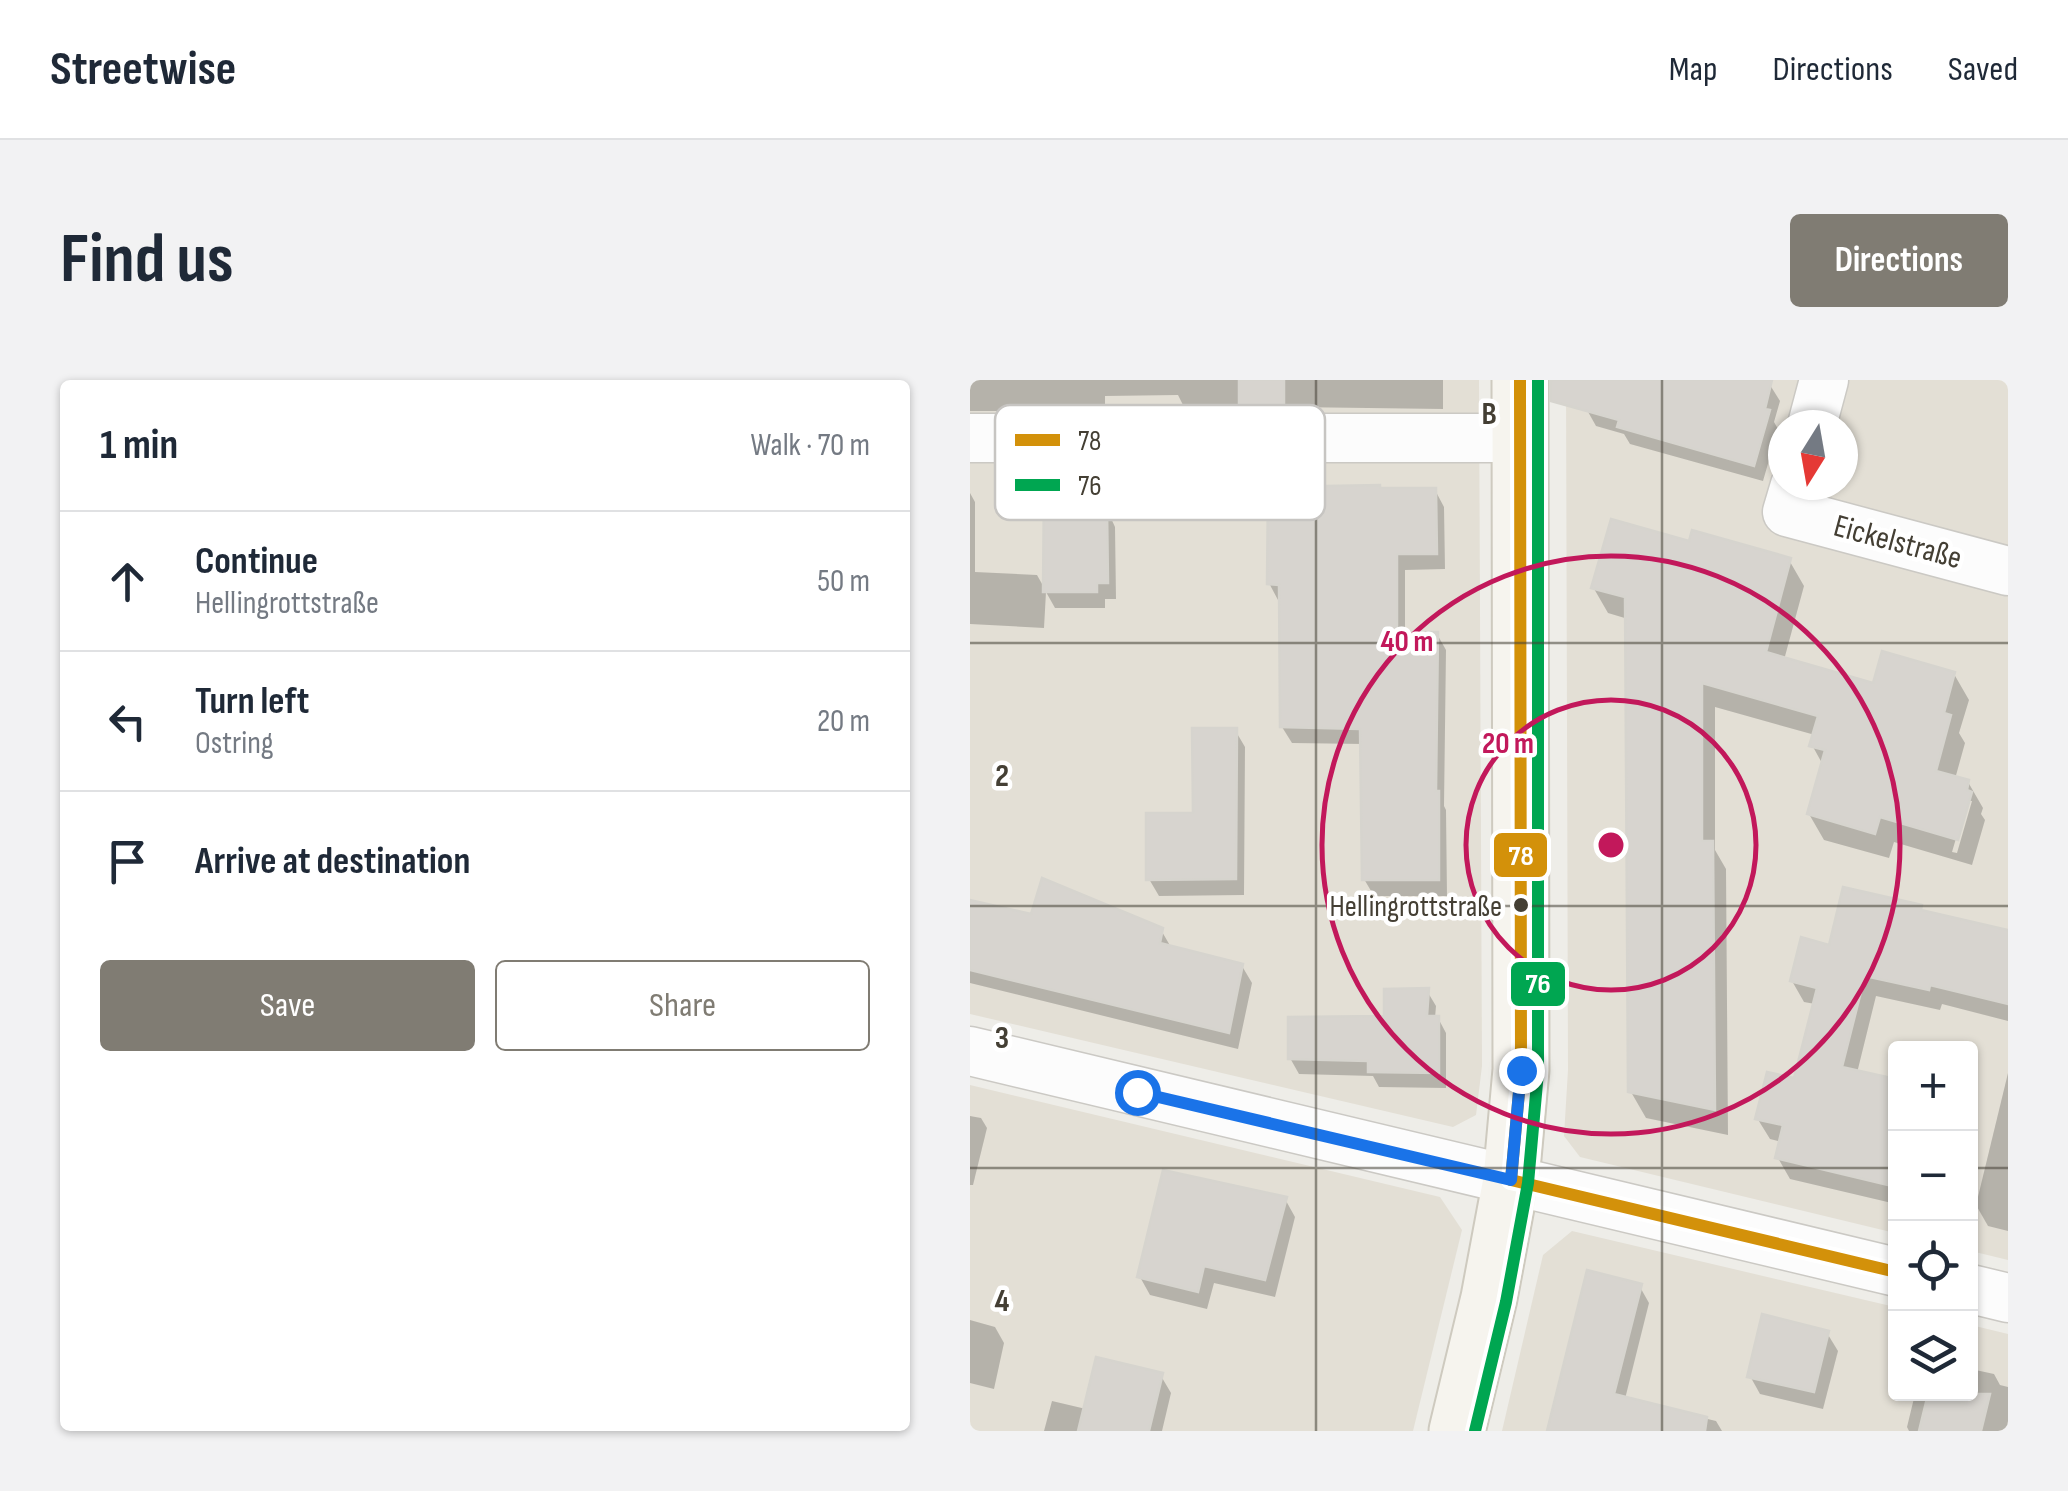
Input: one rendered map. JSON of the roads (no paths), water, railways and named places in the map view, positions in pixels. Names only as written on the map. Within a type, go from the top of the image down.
[{"type":"street","points":[[1456,1431],[1489,1298],[1511,1180],[1521,1070],[1520,380]]},
{"type":"street","points":[[1816,410],[1824,380]]},
{"type":"street","points":[[1325,438],[1520,438]]},
{"type":"street","name":"Eickelstraße","points":[[1797,500],[2008,571]]},
{"type":"street","points":[[970,1051],[1888,1270]]},
{"type":"street","points":[[1978,1292],[2008,1298]]},
{"type":"place","name":"Hellingrottstraße","points":[[1521,905]]}]
